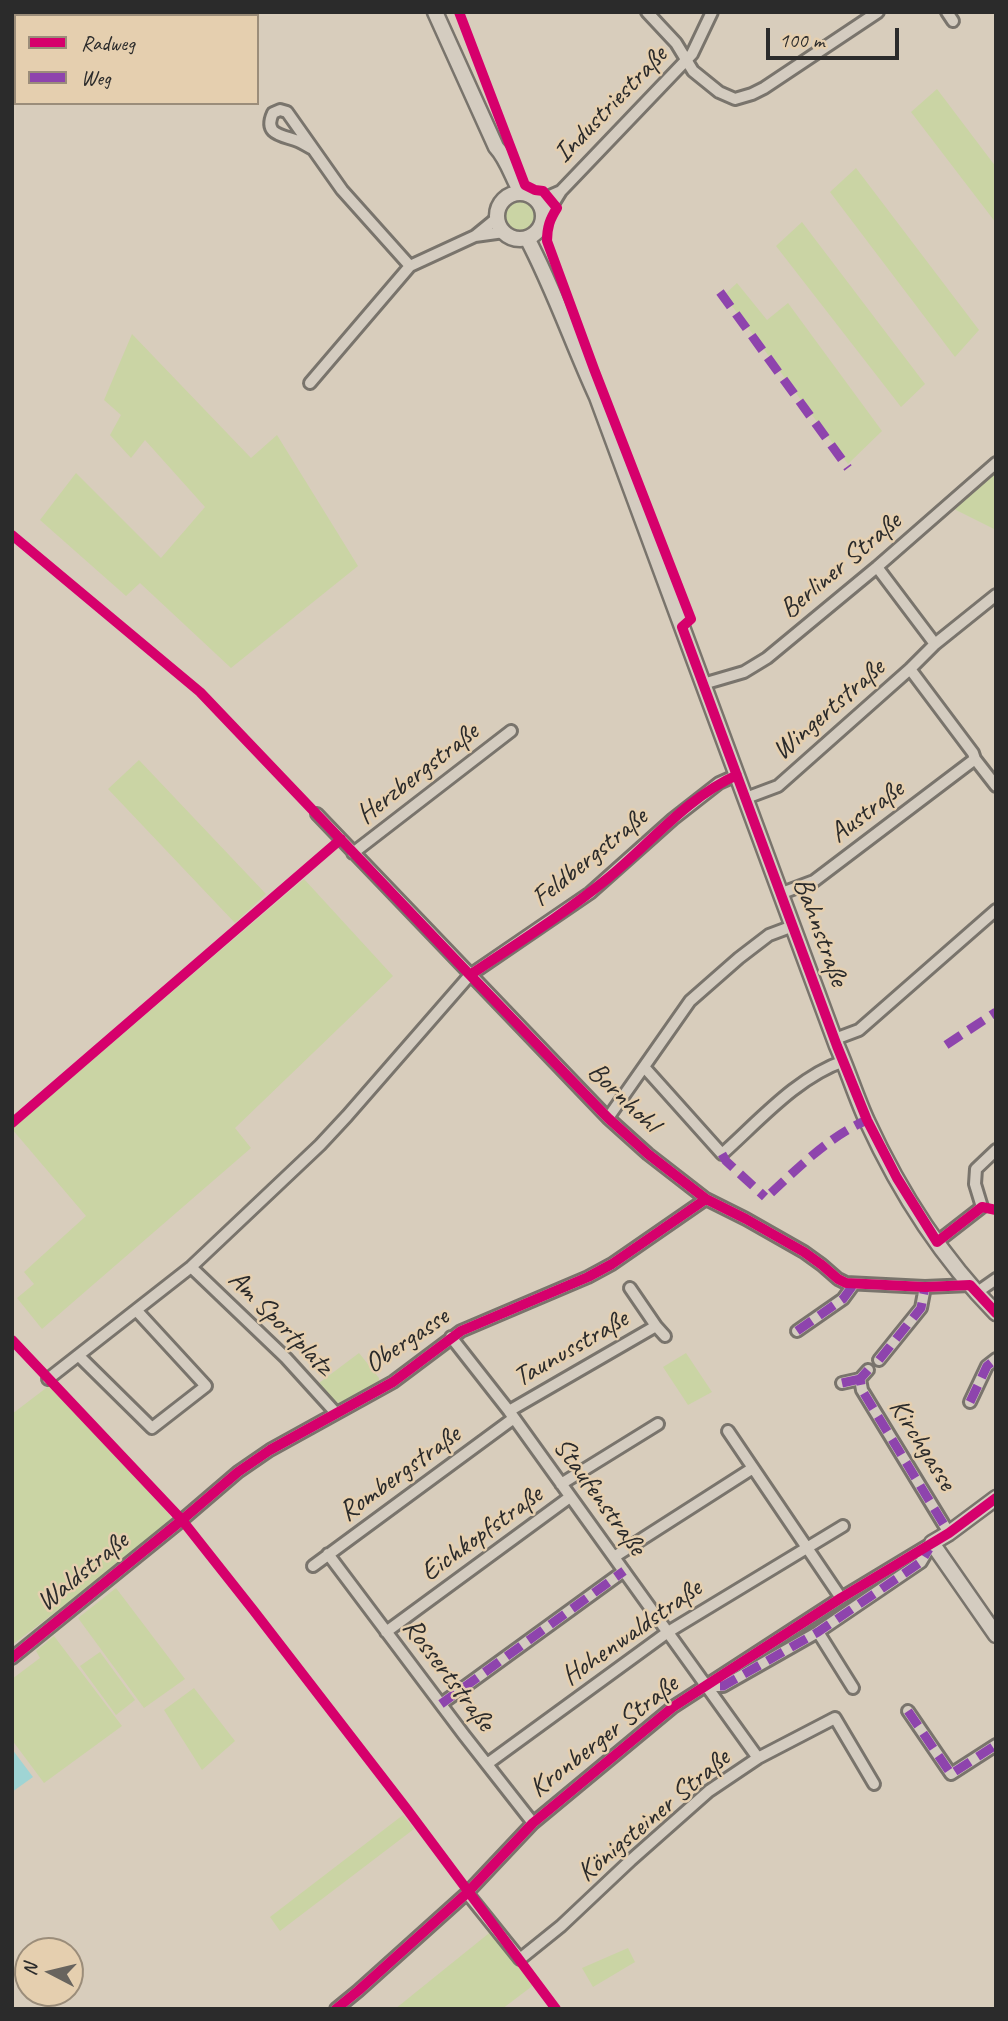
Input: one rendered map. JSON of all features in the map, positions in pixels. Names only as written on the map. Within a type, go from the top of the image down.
[{"type":"main road","points":[[435,12],[496,147],[506,197]]},
{"type":"main road","points":[[496,147],[505,157],[521,192]]},
{"type":"main road","points":[[521,192],[527,193],[541,206],[543,219],[532,235],[518,239],[504,232],[497,218],[499,206],[506,197],[521,192]]},
{"type":"main road","name":"Bahnstraße","points":[[532,235],[547,264],[548,278],[560,315],[597,397],[867,1119],[897,1178],[937,1242],[973,1289],[996,1313]]},
{"type":"main road","points":[[996,1498],[950,1533],[932,1543],[996,1635]]},
{"type":"street","points":[[647,12],[676,43],[693,71],[719,92],[734,99],[764,88],[877,12]]},
{"type":"street","name":"Industriestraße","points":[[541,206],[553,204],[561,191],[686,60],[696,48],[712,12]]},
{"type":"street","points":[[313,149],[342,190],[410,266]]},
{"type":"street","points":[[310,383],[410,266],[475,236],[497,218]]},
{"type":"street","points":[[475,236],[504,232]]},
{"type":"street","name":"Berliner Straße","points":[[703,684],[744,672],[767,658],[996,463]]},
{"type":"street","points":[[877,567],[936,644]]},
{"type":"street","name":"Wingertstraße","points":[[746,798],[778,786],[936,644],[996,595]]},
{"type":"street","points":[[910,669],[996,786]]},
{"type":"street","name":"Herzbergstraße","points":[[353,853],[511,731]]},
{"type":"street","name":"Austraße","points":[[782,893],[814,881],[975,759]]},
{"type":"street","name":"Feldbergstraße","points":[[48,1379],[191,1267],[320,1145],[470,975],[590,893],[673,819],[719,783],[737,775]]},
{"type":"street","name":"Bornhohl","points":[[317,814],[608,1118],[648,1154],[706,1199],[803,1252],[838,1279],[854,1284],[973,1289]]},
{"type":"street","points":[[835,1039],[859,1030],[996,909]]},
{"type":"street","points":[[608,1118],[698,993],[769,935],[793,926]]},
{"type":"street","points":[[645,1068],[722,1154],[804,1081],[828,1066],[844,1061]]},
{"type":"street","points":[[937,1242],[982,1207],[975,1184],[976,1169],[996,1150]]},
{"type":"street","name":"Obergasse","points":[[182,1520],[238,1472],[270,1450],[393,1382],[451,1337],[473,1325],[588,1277],[612,1264],[706,1199]]},
{"type":"street","name":"Am Sportplatz","points":[[191,1267],[286,1358],[335,1412]]},
{"type":"street","points":[[973,1289],[996,1279]]},
{"type":"street","points":[[797,1331],[843,1298],[854,1284]]},
{"type":"street","points":[[878,1360],[921,1308],[925,1287]]},
{"type":"street","name":"Taunusstraße","points":[[630,1288],[665,1335]]},
{"type":"street","points":[[79,1356],[152,1428],[206,1386],[137,1311]]},
{"type":"street","name":"Taunusstraße","points":[[511,1415],[656,1326]]},
{"type":"street","name":"Staufenstraße","points":[[451,1337],[511,1415],[706,1686]]},
{"type":"street","points":[[970,1402],[987,1366],[996,1359]]},
{"type":"street","name":"Kirchgasse","points":[[842,1382],[860,1379],[869,1370]]},
{"type":"street","name":"Kirchgasse","points":[[860,1379],[862,1390],[950,1533]]},
{"type":"street","name":"Rombergstraße","points":[[313,1566],[511,1415]]},
{"type":"street","points":[[561,1484],[658,1423]]},
{"type":"street","points":[[728,1431],[841,1598]]},
{"type":"street","points":[[614,1557],[753,1468]]},
{"type":"street","name":"Eichkopfstraße","points":[[386,1632],[570,1497]]},
{"type":"street","name":"Waldstraße","points":[[12,1658],[182,1520]]},
{"type":"street","name":"Hohenwaldstraße","points":[[487,1764],[668,1632],[843,1525]]},
{"type":"street","name":"Kronberger Straße","points":[[336,2009],[467,1893],[533,1823],[663,1715],[841,1598],[932,1543]]},
{"type":"street","name":"Kronberger Straße","points":[[706,1686],[723,1686],[818,1632],[921,1562],[932,1543]]},
{"type":"street","name":"Rossertstraße","points":[[328,1554],[533,1823]]},
{"type":"street","points":[[441,1704],[624,1571]]},
{"type":"street","points":[[818,1632],[853,1688]]},
{"type":"street","name":"Kronberger Straße","points":[[706,1686],[758,1758]]},
{"type":"street","points":[[908,1711],[951,1774],[996,1745]]},
{"type":"street","name":"Königsteiner Straße","points":[[467,1893],[520,1959],[582,1907],[709,1791],[758,1758],[835,1718],[874,1784]]},
{"type":"green space","points":[[937,89],[996,167],[996,223],[911,112]]},
{"type":"green space","points":[[856,168],[979,330],[955,357],[830,192]]},
{"type":"green space","points":[[520,200],[531,204],[535,215],[531,226],[520,230],[509,226],[505,215],[509,204]]},
{"type":"green space","points":[[802,222],[925,384],[901,407],[776,246]]},
{"type":"green space","points":[[737,283],[767,320],[788,303],[882,431],[848,464],[724,295]]},
{"type":"green space","points":[[132,334],[251,458],[277,435],[358,566],[231,668],[140,583],[126,596],[40,520],[76,473],[161,558],[205,507],[145,440],[131,458],[110,435],[121,415],[104,400]]},
{"type":"green space","points":[[996,463],[996,530],[948,506]]},
{"type":"green space","points":[[139,760],[266,894],[235,923],[108,789]]},
{"type":"green space","points":[[304,879],[393,976],[235,1128],[251,1148],[42,1329],[17,1298],[34,1284],[24,1272],[86,1216],[12,1129]]},
{"type":"green space","points":[[359,1353],[379,1381],[339,1403],[328,1395],[319,1383]]},
{"type":"green space","points":[[686,1353],[712,1392],[688,1405],[663,1367]]},
{"type":"green space","points":[[50,1385],[169,1514],[173,1523],[12,1645],[12,1414]]},
{"type":"green space","points":[[116,1588],[185,1679],[144,1708],[78,1618]]},
{"type":"green space","points":[[54,1636],[122,1726],[44,1783],[12,1740],[12,1679],[40,1658],[36,1651]]},
{"type":"green space","points":[[100,1652],[135,1700],[116,1715],[80,1666]]},
{"type":"green space","points":[[194,1688],[235,1741],[202,1770],[164,1710]]},
{"type":"green space","points":[[403,1815],[414,1829],[280,1931],[270,1917]]},
{"type":"green space","points":[[493,1930],[535,1984],[502,2009],[395,2009]]},
{"type":"green space","points":[[628,1948],[635,1962],[593,1987],[582,1968]]},
{"type":"water","points":[[12,1749],[33,1777],[12,1792]]},
{"type":"waterway","points":[[12,1665],[107,1589]]},
{"type":"marked path","points":[[720,292],[848,468]]},
{"type":"marked path","points":[[946,1045],[996,1012]]},
{"type":"marked path","points":[[771,1193],[828,1143],[867,1120]]},
{"type":"marked path","points":[[722,1154],[726,1161],[765,1197]]},
{"type":"marked path","points":[[797,1331],[843,1299],[854,1284]]},
{"type":"marked path","points":[[879,1360],[921,1308],[925,1287]]},
{"type":"marked path","points":[[970,1402],[987,1366],[996,1359]]},
{"type":"marked path","points":[[868,1370],[860,1379],[862,1390],[949,1533]]},
{"type":"marked path","points":[[842,1383],[860,1379]]},
{"type":"marked path","points":[[720,1686],[818,1632],[921,1562],[929,1549]]},
{"type":"marked path","points":[[441,1704],[624,1571]]},
{"type":"marked path","points":[[908,1711],[951,1774],[996,1745]]},
{"type":"cycle path","points":[[459,12],[525,185],[543,191],[557,208],[549,223],[547,241],[691,619],[682,627],[867,1120],[897,1178],[937,1242],[982,1207],[996,1210]]},
{"type":"cycle path","points":[[12,535],[200,692],[608,1118],[648,1154],[706,1199],[804,1252],[846,1283],[925,1287],[970,1285],[996,1313]]},
{"type":"cycle path","points":[[470,975],[591,892],[701,796],[737,775]]},
{"type":"cycle path","points":[[12,1123],[341,839]]},
{"type":"cycle path","points":[[12,1658],[238,1472],[270,1450],[393,1382],[461,1331],[588,1277],[612,1264],[706,1199]]},
{"type":"cycle path","points":[[12,1340],[182,1520],[406,1808],[556,2009]]},
{"type":"cycle path","points":[[336,2009],[467,1893],[533,1823],[673,1707],[841,1598],[949,1533],[996,1498]]}]
